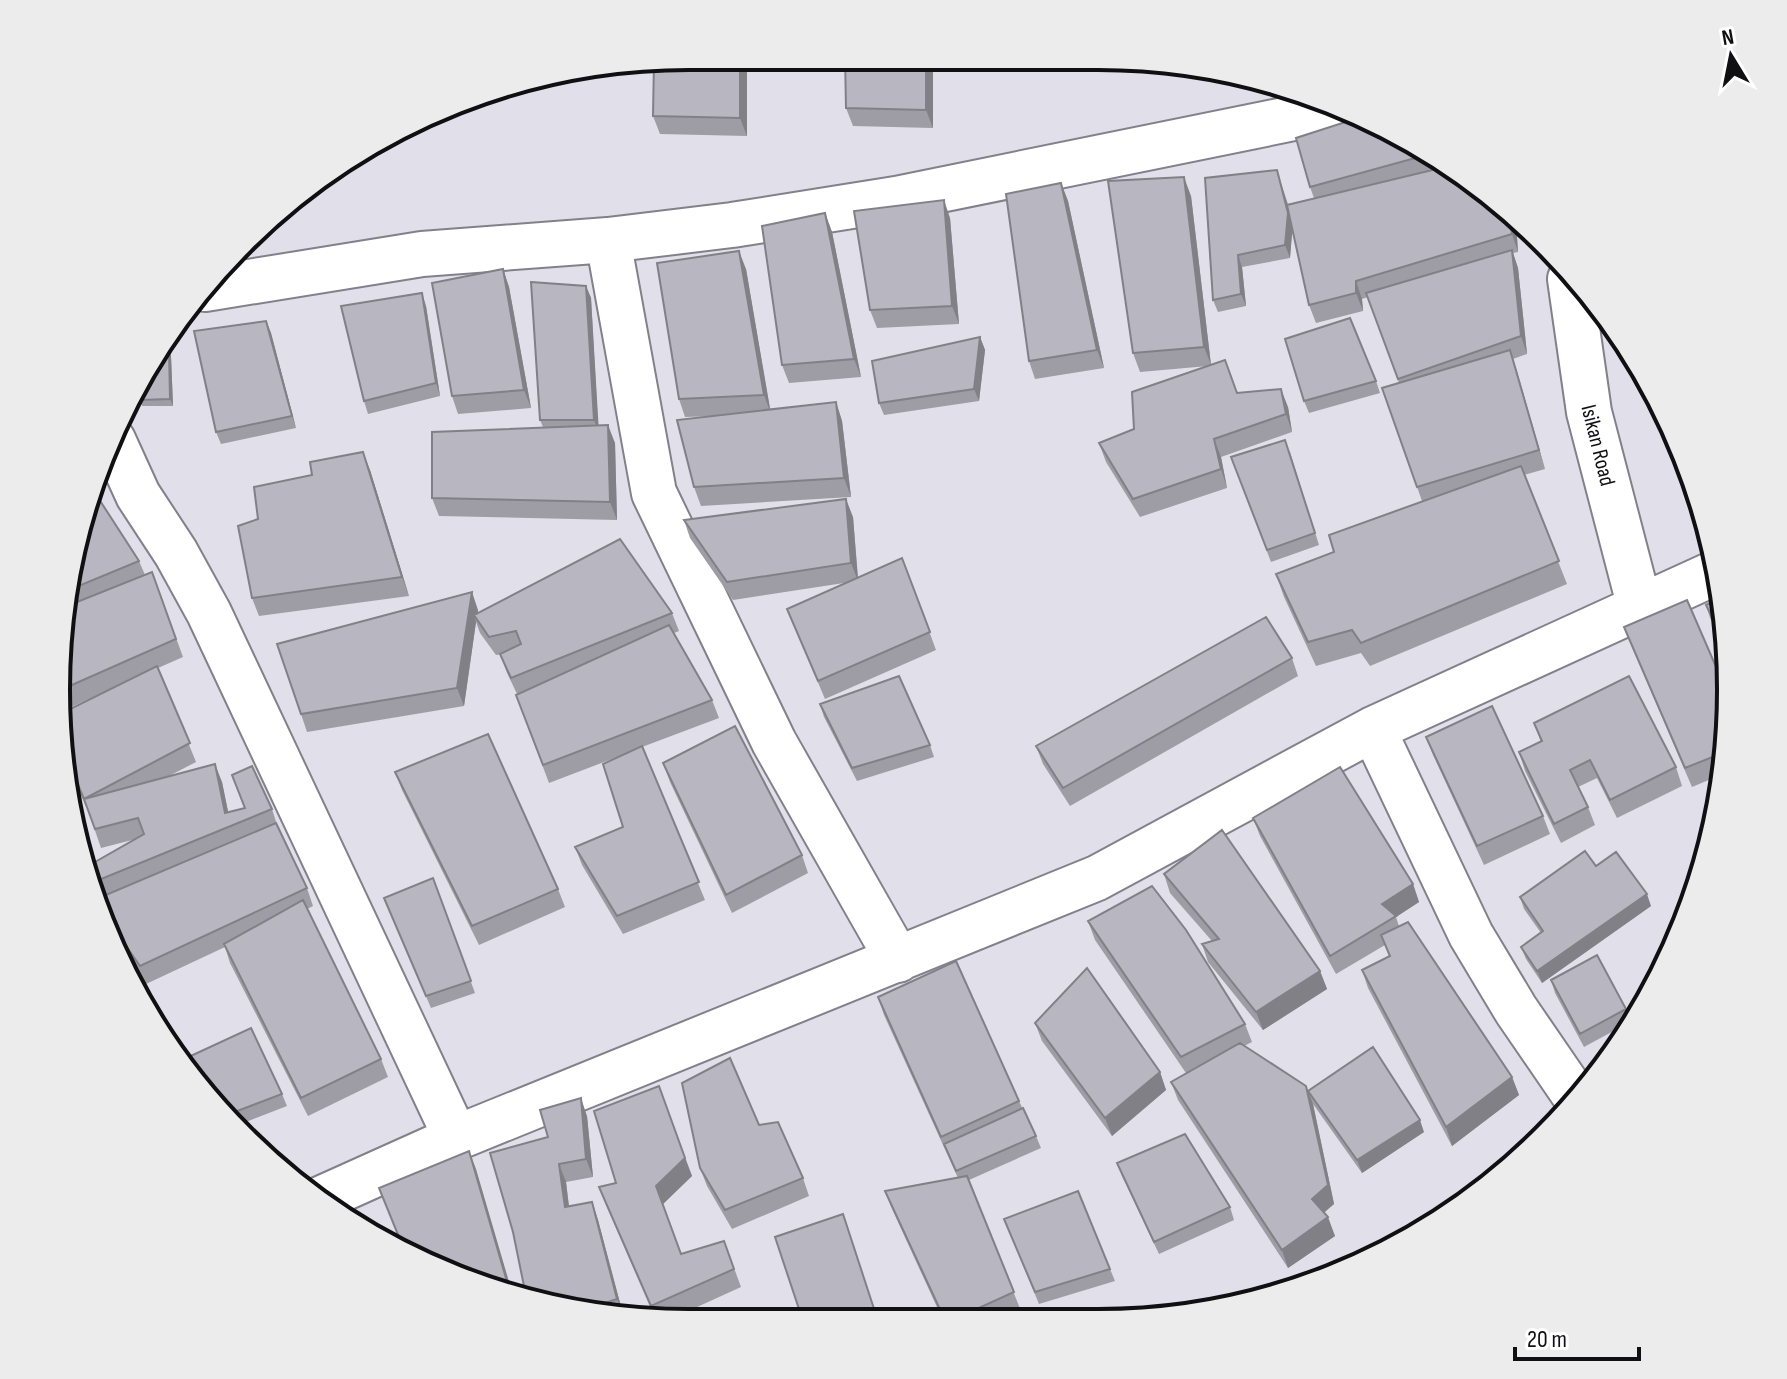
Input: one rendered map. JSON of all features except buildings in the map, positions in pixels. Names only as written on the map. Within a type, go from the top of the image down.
[{"type":"street","points":[[219,287],[422,254],[608,240],[732,225],[896,199],[1322,112]]},
{"type":"street","points":[[608,240],[654,493],[774,742],[898,960]]},
{"type":"street","name":"Isikan Road","points":[[1572,291],[1589,412],[1640,608]]},
{"type":"street","points":[[118,450],[138,495],[176,553],[209,613],[456,1138]]},
{"type":"street","points":[[330,1194],[456,1138],[1097,878],[1373,729],[1706,577]]},
{"type":"street","points":[[1373,729],[1471,935],[1516,1010],[1570,1089]]}]
